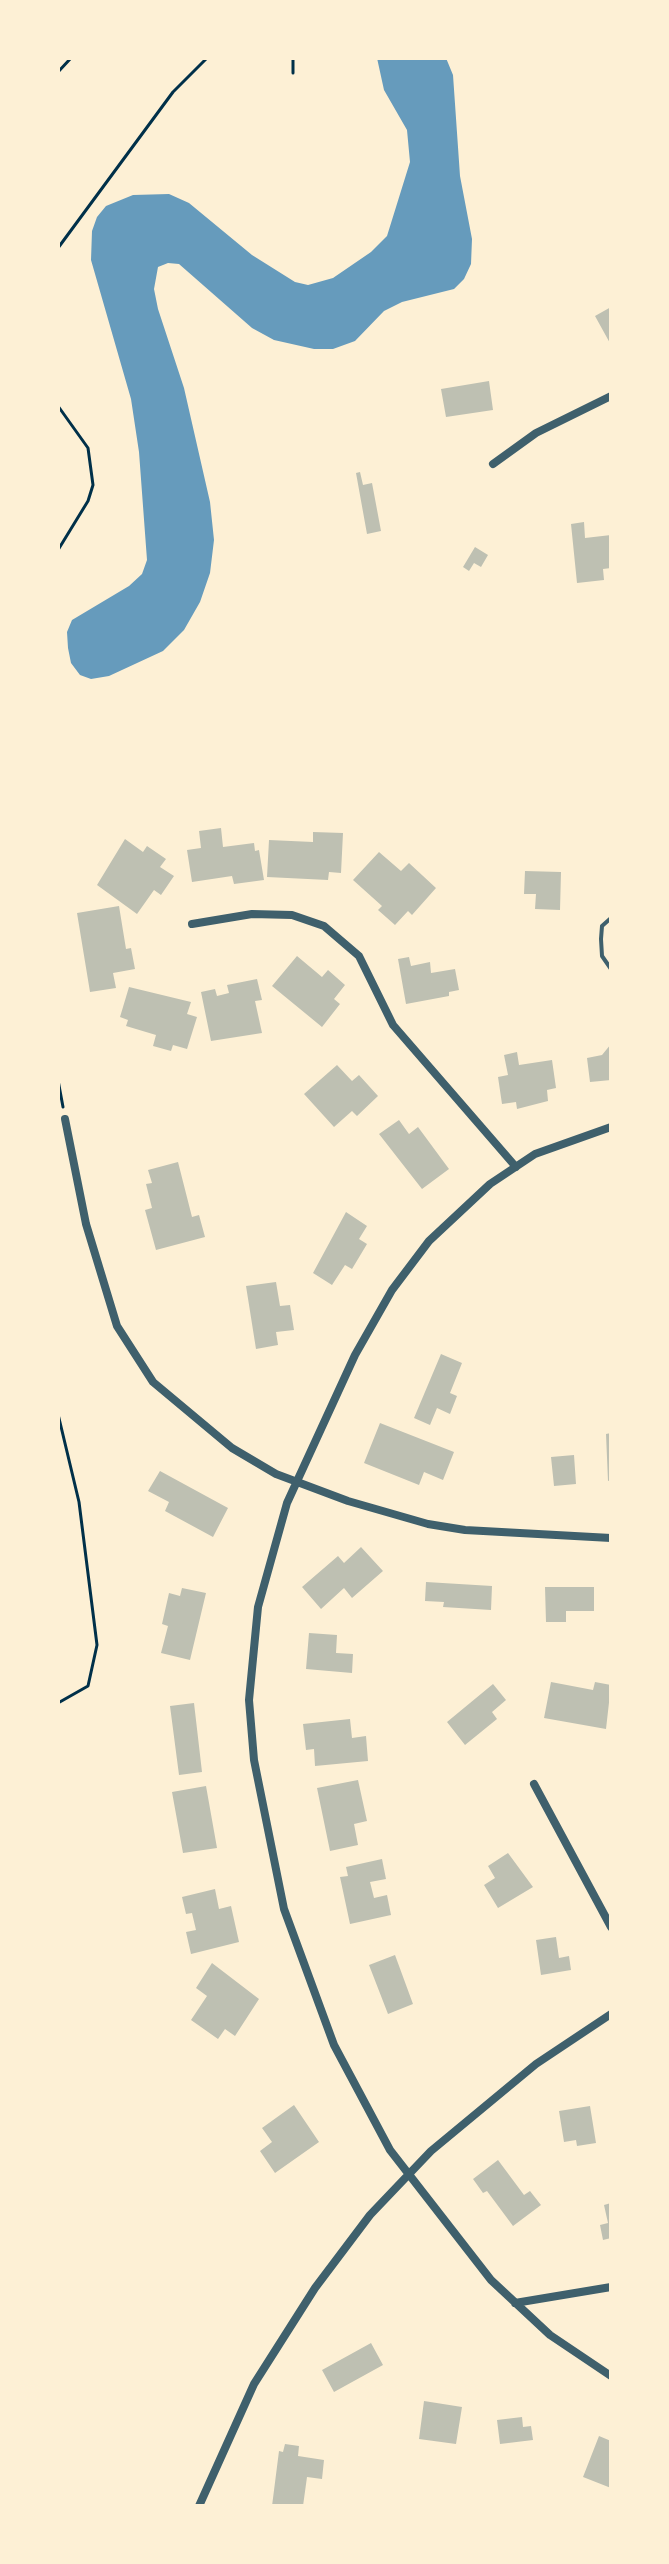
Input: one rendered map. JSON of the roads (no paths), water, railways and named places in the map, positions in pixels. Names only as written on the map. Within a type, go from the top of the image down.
[{"type":"street","points":[[493,464],[536,433],[611,396]]},
{"type":"street","points":[[192,924],[252,914],[292,915],[324,926],[359,956],[393,1025],[516,1167]]},
{"type":"street","points":[[65,1119],[86,1224],[110,1310],[125,1342],[163,1392],[232,1448],[296,1481],[428,1524],[465,1530],[611,1538]]},
{"type":"street","points":[[611,1127],[535,1154],[516,1167],[446,1222],[392,1290],[355,1355],[296,1481],[272,1548],[258,1607],[249,1700],[254,1760],[284,1909],[334,2045],[390,2150],[468,2254],[515,2303],[550,2335],[611,2376]]},
{"type":"street","points":[[534,1784],[611,1927]]},
{"type":"street","points":[[199,2506],[254,2384],[283,2335],[370,2215],[431,2151],[536,2064],[611,2014]]},
{"type":"street","points":[[515,2303],[611,2287]]},
{"type":"lane","points":[[611,918],[602,926],[601,939],[602,956],[611,969]]},
{"type":"water","points":[[377,58],[446,58],[453,75],[460,176],[472,239],[471,264],[464,279],[454,289],[402,302],[384,311],[355,341],[333,349],[314,349],[274,340],[252,328],[179,264],[168,263],[158,267],[154,289],[158,309],[184,388],[210,502],[214,540],[210,573],[200,602],[184,630],[163,651],[109,676],[91,679],[80,675],[71,663],[68,648],[67,632],[72,620],[129,586],[142,574],[147,560],[139,452],[131,399],[91,260],[92,231],[97,217],[106,206],[133,195],[169,194],[189,203],[252,255],[295,282],[308,285],[333,278],[371,252],[387,236],[410,162],[407,130],[384,90]]}]
